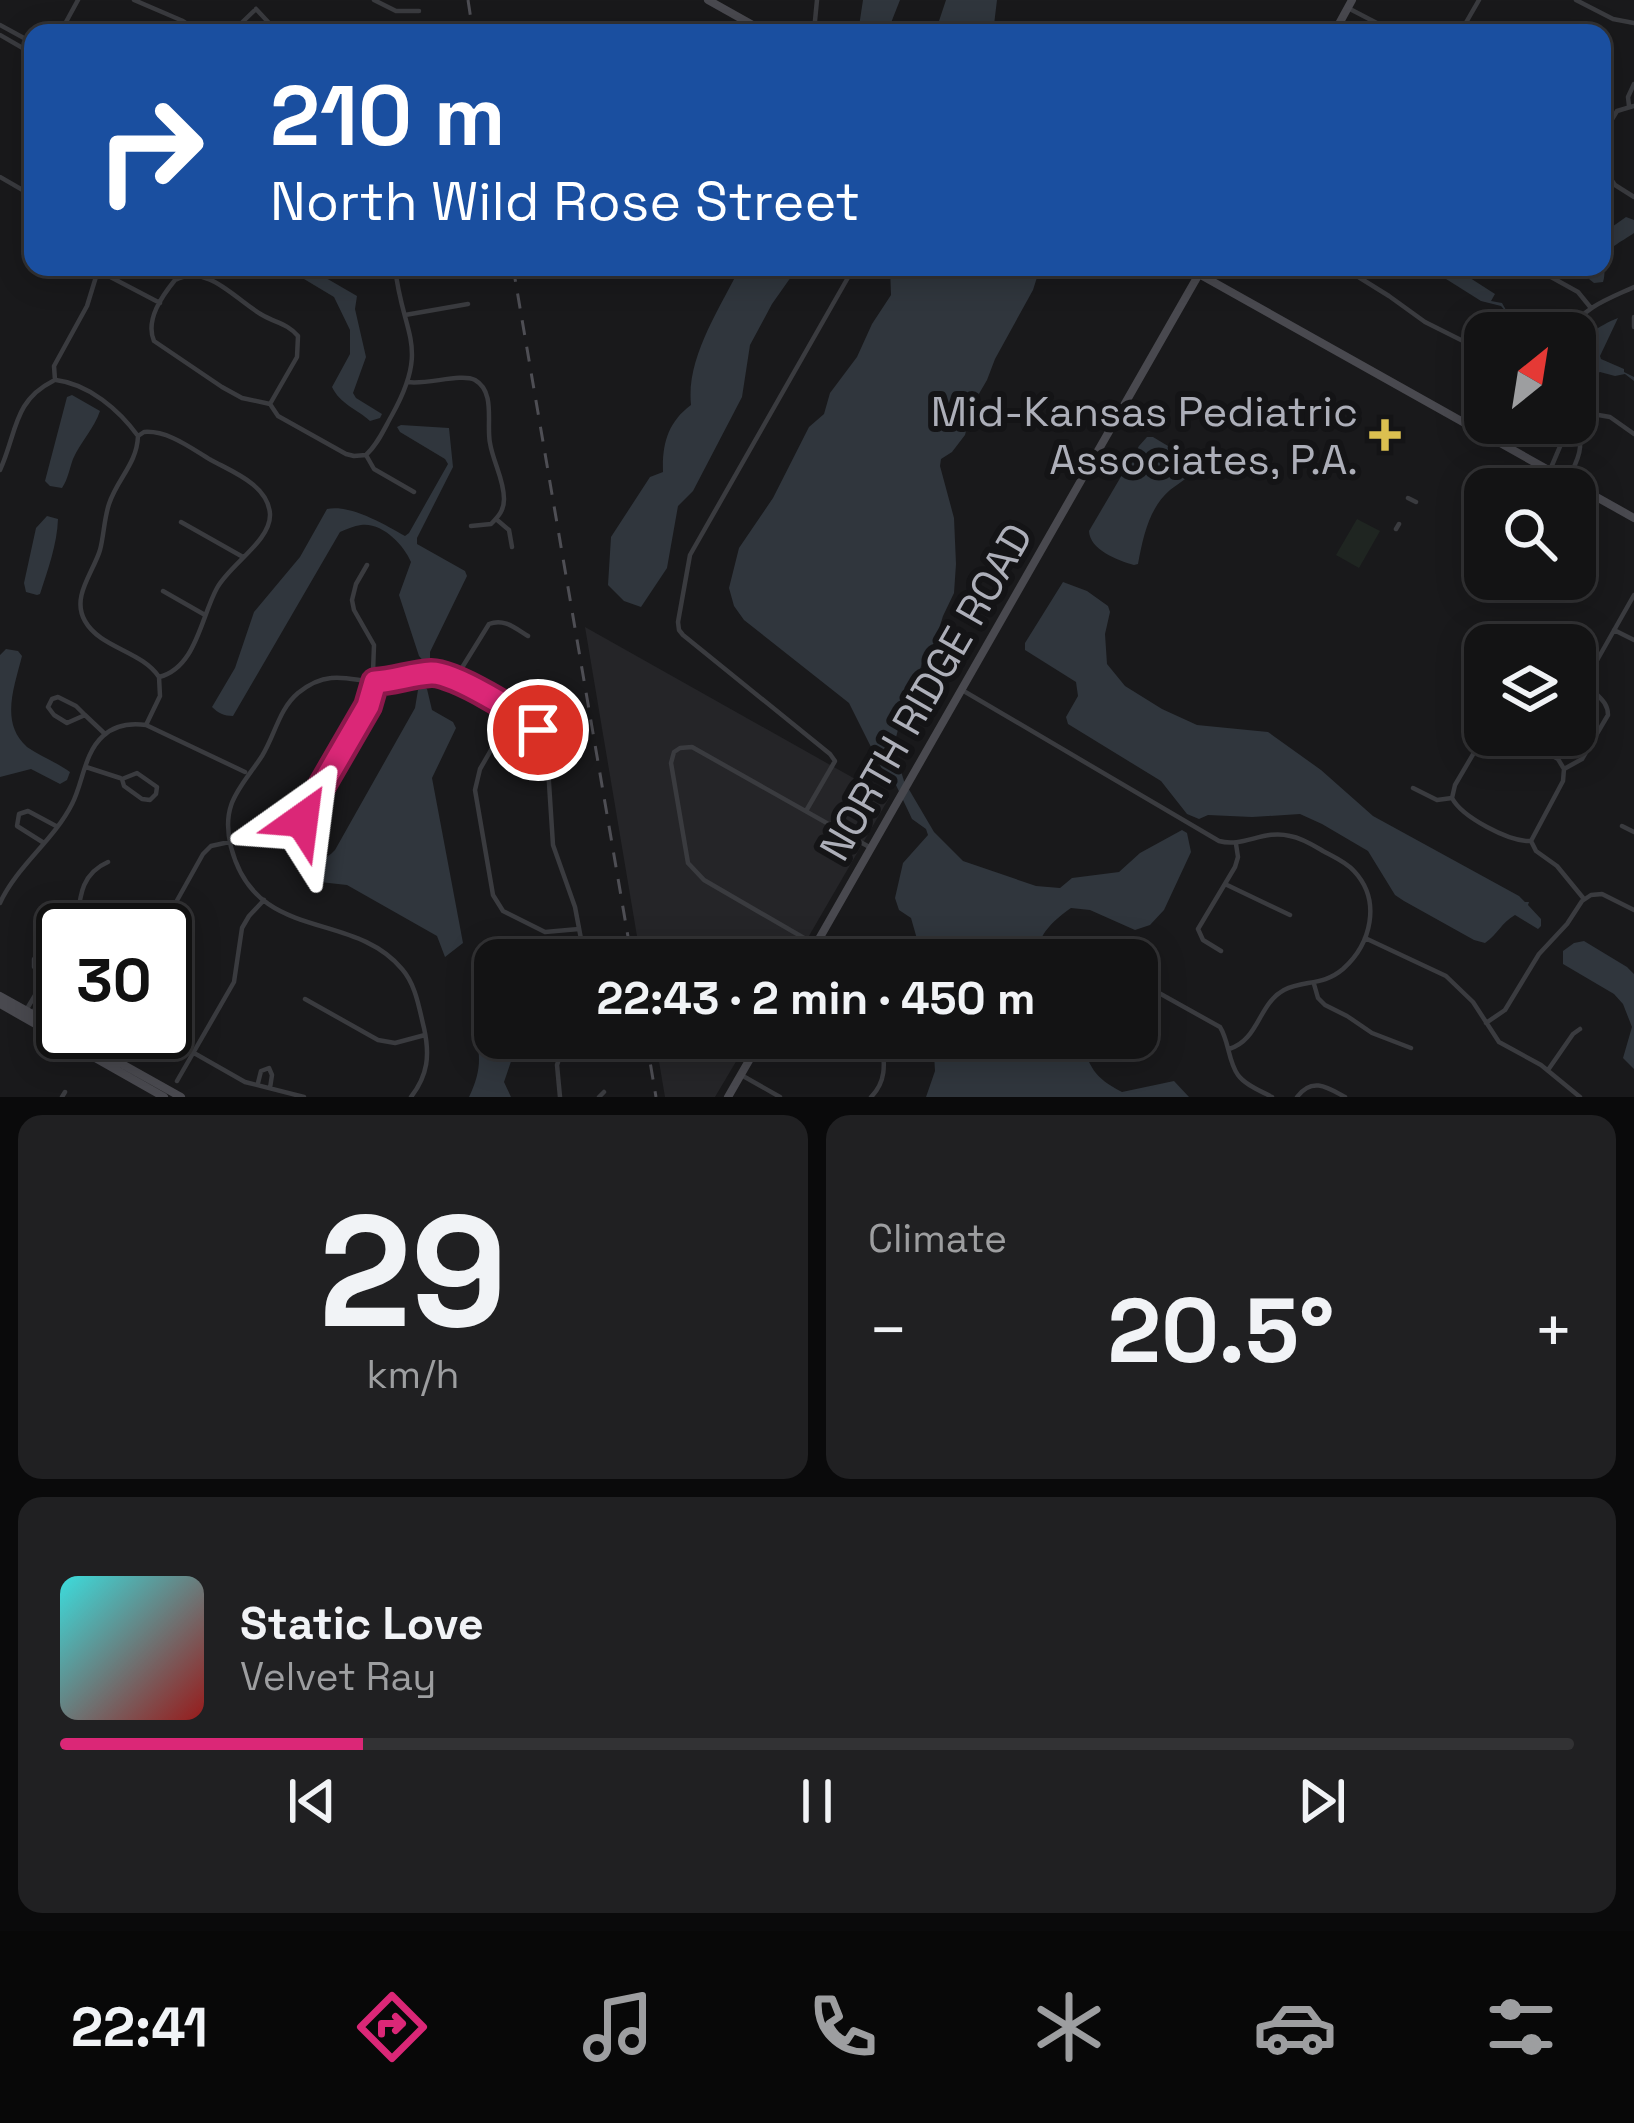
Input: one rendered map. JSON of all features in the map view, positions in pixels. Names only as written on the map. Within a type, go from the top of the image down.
[{"type":"main road","points":[[708,0],[726,4],[754,24]]},
{"type":"main road","name":"NORTH RIDGE ROAD","points":[[819,939],[1195,276]]},
{"type":"main road","points":[[1211,276],[1456,422],[1546,468]]},
{"type":"main road","points":[[1596,496],[1634,518]]},
{"type":"main road","points":[[0,1000],[182,1097]]},
{"type":"main road","points":[[27,1016],[36,1020]]},
{"type":"main road","points":[[107,1059],[164,1097]]},
{"type":"main road","points":[[728,1097],[750,1059]]},
{"type":"street","points":[[134,0],[188,24]]},
{"type":"street","points":[[255,0],[256,9],[270,24]]},
{"type":"street","points":[[374,0],[396,10],[419,11]]},
{"type":"street","points":[[1576,0],[1613,19],[1634,23]]},
{"type":"street","points":[[1350,4],[1382,24]]},
{"type":"street","points":[[240,24],[256,9]]},
{"type":"street","points":[[1632,106],[1628,97],[1634,84]]},
{"type":"street","points":[[56,380],[54,366],[87,306],[96,276]]},
{"type":"street","points":[[112,276],[160,303]]},
{"type":"street","points":[[182,276],[175,280],[151,323],[154,341],[222,387],[242,398],[270,404],[278,416],[346,454],[366,455],[375,447],[408,382],[413,356],[396,276]]},
{"type":"street","points":[[200,276],[293,330],[299,342],[297,357],[270,404]]},
{"type":"street","points":[[806,812],[835,761],[683,635],[678,622],[690,555],[849,276]]},
{"type":"street","points":[[1357,276],[1425,322],[1464,342]]},
{"type":"street","points":[[1549,276],[1578,292],[1591,308]]},
{"type":"street","points":[[1586,312],[1634,287]]},
{"type":"street","points":[[405,315],[468,304]]},
{"type":"street","points":[[1634,317],[1634,327]]},
{"type":"street","points":[[408,382],[423,385],[467,378],[480,384],[489,408],[490,448],[504,502],[496,519],[485,526],[471,526]]},
{"type":"street","points":[[0,470],[25,401],[56,380],[80,385],[124,418],[138,436]]},
{"type":"street","points":[[1596,415],[1616,419],[1634,434]]},
{"type":"street","points":[[146,725],[160,696],[159,677],[147,664],[98,635],[84,620],[81,598],[99,555],[110,501],[134,460],[138,436],[154,431],[256,486],[270,512],[266,532],[217,588],[184,663],[159,677]]},
{"type":"street","points":[[366,455],[374,469],[414,491]]},
{"type":"street","points":[[1408,498],[1416,502]]},
{"type":"street","points":[[267,502],[277,499]]},
{"type":"street","points":[[496,519],[509,530],[512,547]]},
{"type":"street","points":[[181,522],[242,557]]},
{"type":"street","points":[[176,903],[211,846],[284,830],[302,820],[368,706],[375,682],[374,645],[352,605],[356,584],[367,565]]},
{"type":"street","points":[[163,591],[205,615]]},
{"type":"street","points":[[1564,769],[1582,758],[1608,715],[1606,702],[1587,681],[1588,674],[1634,595]]},
{"type":"street","points":[[454,679],[489,624],[506,622],[528,636]]},
{"type":"street","points":[[1614,629],[1634,640]]},
{"type":"street","points":[[411,1097],[422,1082],[428,1056],[413,988],[404,970],[336,929],[290,917],[264,900],[240,868],[230,841],[232,801],[290,701],[309,685],[332,678],[375,682],[436,673],[529,721],[547,752],[551,833],[581,939]]},
{"type":"street","points":[[962,690],[1219,842],[1235,844],[1258,836],[1286,835],[1304,840],[1360,878],[1371,922],[1352,959],[1340,972],[1275,996],[1252,1034],[1229,1049]]},
{"type":"street","points":[[85,715],[68,723],[53,716],[48,707],[58,698],[76,706],[105,734]]},
{"type":"street","points":[[513,712],[477,778],[493,895],[503,911],[545,932],[579,929]]},
{"type":"street","points":[[0,903],[74,802],[94,748],[105,734],[122,726],[146,725],[248,773]]},
{"type":"street","points":[[807,939],[693,870],[686,854],[672,755],[692,747],[871,848]]},
{"type":"street","points":[[1472,756],[1455,785],[1452,798],[1458,808],[1513,840],[1531,841]]},
{"type":"street","points":[[1531,841],[1562,784],[1564,769],[1552,756]]},
{"type":"street","points":[[86,766],[122,779],[137,773],[154,783],[156,794],[150,800],[142,799],[124,787],[122,779]]},
{"type":"street","points":[[1413,788],[1437,800],[1452,798]]},
{"type":"street","points":[[44,843],[17,826],[16,818],[28,811],[56,826]]},
{"type":"street","points":[[1622,826],[1634,832]]},
{"type":"street","points":[[1531,841],[1584,899]]},
{"type":"street","points":[[1221,951],[1203,940],[1198,929],[1237,862],[1235,844]]},
{"type":"street","points":[[79,903],[91,874],[108,862]]},
{"type":"street","points":[[1225,884],[1290,915]]},
{"type":"street","points":[[1486,1023],[1505,1010],[1539,954],[1584,899],[1607,895],[1634,910]]},
{"type":"street","points":[[178,1082],[233,982],[245,922],[264,900]]},
{"type":"street","points":[[1365,938],[1446,976],[1466,993],[1505,1047],[1548,1070],[1580,1097]]},
{"type":"street","points":[[1314,984],[1325,1006],[1372,1033],[1411,1048]]},
{"type":"street","points":[[1159,993],[1216,1024],[1240,1077],[1272,1097]]},
{"type":"street","points":[[304,999],[378,1040],[395,1043],[425,1035]]},
{"type":"street","points":[[27,1016],[36,1001]]},
{"type":"street","points":[[1548,1070],[1580,1029]]},
{"type":"street","points":[[194,1053],[245,1082],[304,1097]]},
{"type":"street","points":[[559,1059],[560,1097]]},
{"type":"street","points":[[871,1097],[882,1083],[884,1059]]},
{"type":"street","points":[[257,1085],[261,1071],[269,1068],[270,1088]]},
{"type":"street","points":[[741,1075],[780,1097]]},
{"type":"street","points":[[1297,1097],[1318,1084],[1345,1097]]},
{"type":"shaded area","points":[[863,0],[900,0],[891,24],[859,24]]},
{"type":"shaded area","points":[[946,0],[997,0],[994,24],[938,24]]},
{"type":"shaded area","points":[[1626,217],[1634,220],[1634,233],[1611,249],[1611,228]]},
{"type":"shaded area","points":[[299,276],[323,276],[357,296],[355,309],[366,357],[353,393],[382,414],[380,418],[370,421],[332,387],[350,354],[350,330],[334,297]]},
{"type":"shaded area","points":[[735,276],[792,276],[750,345],[742,397],[693,491],[678,506],[667,568],[641,607],[624,601],[608,585],[611,537],[650,477],[663,472],[668,434],[691,405],[694,369]]},
{"type":"shaded area","points":[[890,276],[1037,276],[973,404],[965,435],[941,459],[954,518],[954,593],[933,648],[922,663],[894,745],[904,781],[934,832],[963,861],[1036,886],[1060,888],[1072,878],[1119,872],[1140,853],[1182,830],[1187,833],[1191,852],[1164,910],[1150,925],[1135,930],[1090,910],[1071,908],[1041,939],[917,939],[911,918],[899,910],[895,898],[903,863],[928,835],[926,829],[912,819],[849,703],[744,620],[734,606],[729,588],[739,548],[773,498],[809,427],[824,414],[830,393],[857,357],[891,295]]},
{"type":"shaded area","points":[[1441,276],[1467,276],[1495,294],[1491,301],[1502,303],[1511,312],[1508,312],[1481,301]]},
{"type":"shaded area","points":[[1618,318],[1600,356],[1624,369],[1634,381],[1625,374],[1596,374],[1597,329]]},
{"type":"shaded area","points":[[72,395],[100,411],[62,488],[50,486],[45,481],[67,397]]},
{"type":"shaded area","points":[[397,427],[449,428],[453,467],[417,544],[467,576],[430,652],[430,662],[426,664],[419,656],[399,595],[411,562],[408,555],[384,531],[358,525],[340,532],[233,716],[219,712],[212,707],[235,668],[254,612],[300,557],[327,509],[356,512],[405,536],[409,533],[448,464],[400,432]]},
{"type":"shaded area","points":[[1147,437],[1193,461],[1194,470],[1157,505],[1134,565],[1099,549],[1089,531]]},
{"type":"shaded area","points":[[47,516],[58,519],[57,529],[37,595],[26,592],[24,583],[36,528]]},
{"type":"shaded area","points":[[1357,519],[1380,531],[1359,568],[1336,555]]},
{"type":"shaded area","points":[[1063,582],[1108,606],[1107,664],[1125,686],[1197,725],[1268,732],[1373,816],[1529,902],[1541,926],[1538,929],[1515,915],[1485,943],[1474,940],[1395,895],[1368,851],[1300,814],[1199,819],[1187,814],[1161,781],[1068,724],[1066,717],[1078,696],[1076,682],[1025,650]]},
{"type":"shaded area","points":[[585,627],[889,798],[807,939],[637,939]]},
{"type":"shaded area","points":[[6,649],[22,656],[11,704],[14,727],[27,747],[70,772],[60,784],[31,769],[0,777],[0,655]]},
{"type":"shaded area","points":[[424,687],[432,710],[456,728],[432,778],[463,943],[445,957],[437,936],[347,885],[311,881],[304,871],[335,850],[415,708],[418,690]]},
{"type":"shaded area","points":[[1584,941],[1634,974],[1634,1069],[1623,1058],[1632,1027],[1623,1004],[1563,964],[1563,951]]},
{"type":"shaded area","points":[[479,1059],[512,1059],[504,1082],[511,1097],[469,1097]]},
{"type":"shaded area","points":[[659,1059],[738,1059],[715,1097],[665,1097]]},
{"type":"shaded area","points":[[934,1059],[1088,1059],[1094,1071],[1122,1092],[1174,1081],[1189,1097],[926,1097]]},
{"type":"railway","points":[[468,0],[472,24]]},
{"type":"railway","points":[[515,276],[628,939]]},
{"type":"railway","points":[[650,1059],[656,1097]]},
{"type":"place","name":"Mid-Kansas Pediatric Associates, P.A.","points":[[1385,435]]},
{"type":"route","points":[[302,820],[372,699],[375,682],[436,673],[448,676],[538,730]]}]
